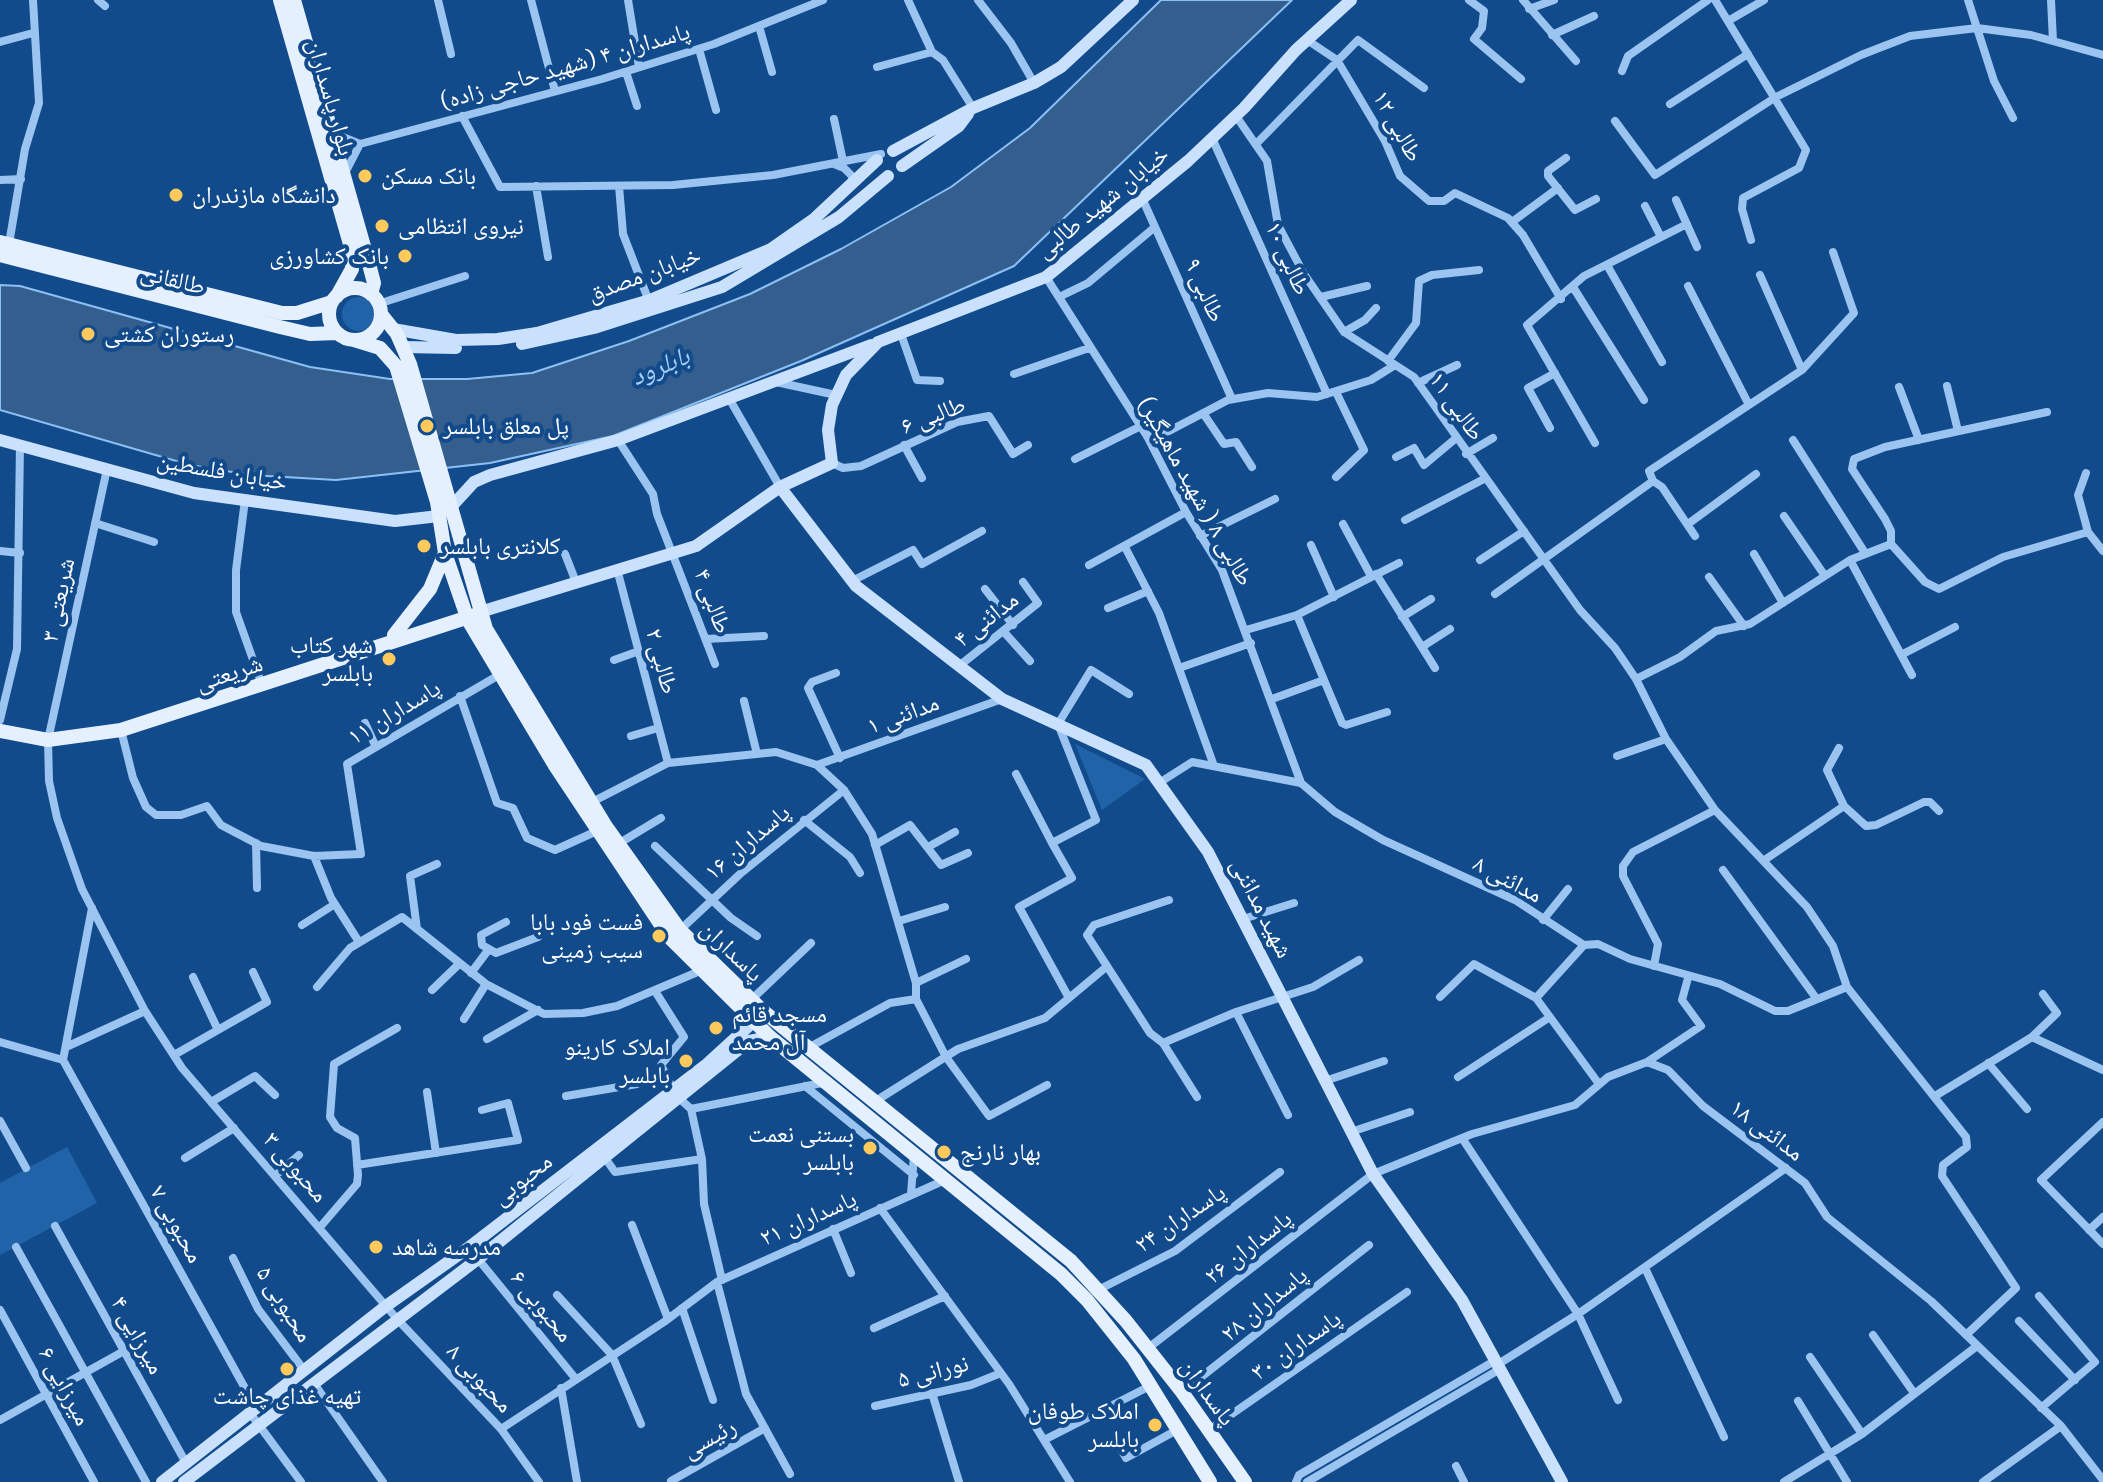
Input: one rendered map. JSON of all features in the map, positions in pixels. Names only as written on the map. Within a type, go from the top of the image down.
[{"type":"main road","name":"بلوار پاسداران","points":[[280,0],[352,251],[352,269],[334,299]]},
{"type":"main road","name":"بلوار پاسداران","points":[[294,0],[345,173],[373,277],[377,304]]},
{"type":"main road","name":"طالقانی","points":[[3,247],[282,313],[307,311],[334,299]]},
{"type":"main road","name":"طالقانی","points":[[3,247],[165,300],[310,334],[337,333]]},
{"type":"main road","points":[[403,365],[380,348],[337,333],[329,319],[334,299],[355,289],[377,304],[403,347],[403,365],[444,504]]},
{"type":"main road","points":[[354,340],[372,334],[377,304]]},
{"type":"main road","points":[[307,311],[315,323],[310,334]]},
{"type":"main road","name":"پاسداران","points":[[444,504],[445,553],[499,675],[597,831],[669,937],[700,971],[758,1016],[808,1048],[1071,1261],[1186,1397],[1245,1482]]},
{"type":"main road","name":"پاسداران","points":[[444,504],[471,614],[618,844],[680,930],[746,1005]]},
{"type":"main road","points":[[394,635],[412,617],[430,589],[445,553]]},
{"type":"main road","name":"شریعتی","points":[[0,721],[49,736],[118,722],[260,682],[471,614]]},
{"type":"main road","name":"شریعتی","points":[[0,731],[49,736],[121,730],[394,635],[471,614]]},
{"type":"main road","name":"پاسداران","points":[[758,1016],[770,1037],[828,1081],[1061,1274],[1113,1331],[1210,1481]]},
{"type":"main road","points":[[1186,1397],[1197,1424],[1228,1473],[1226,1482]]},
{"type":"street","points":[[3,247],[39,103],[33,0]]},
{"type":"street","points":[[438,0],[451,54]]},
{"type":"street","points":[[531,0],[555,91]]},
{"type":"street","points":[[628,0],[639,67]]},
{"type":"street","name":"پاسداران ۴ (شهید حاجی زاده)","points":[[360,144],[626,72],[699,49],[759,26],[804,4],[823,0]]},
{"type":"street","points":[[884,155],[879,170],[888,176],[898,172],[959,126],[973,108],[943,60],[932,52],[908,0]]},
{"type":"street","points":[[978,0],[1011,43],[1034,83]]},
{"type":"street","name":"خیابان شهید طالبی","points":[[832,463],[828,430],[836,395],[846,375],[878,342],[1046,277],[1212,138],[1307,40],[1351,0]]},
{"type":"street","points":[[1469,0],[1484,11],[1482,28],[1474,39],[1521,79]]},
{"type":"street","points":[[1523,0],[1576,61]]},
{"type":"street","points":[[1529,9],[1554,0]]},
{"type":"street","points":[[1622,71],[1628,56],[1708,0]]},
{"type":"street","points":[[1715,0],[1806,150],[1799,168],[1743,198],[1742,209],[1751,240]]},
{"type":"street","points":[[1728,21],[1764,0]]},
{"type":"street","points":[[1968,0],[1994,81],[2013,118]]},
{"type":"street","points":[[2051,0],[2053,41]]},
{"type":"street","name":"خیابان مصدق","points":[[403,347],[497,348],[539,342],[651,306],[771,249],[852,186],[884,155],[973,108],[1034,83],[1061,67],[1131,1]]},
{"type":"street","points":[[1552,35],[1594,16]]},
{"type":"street","points":[[759,26],[772,72]]},
{"type":"street","points":[[1615,121],[1655,175],[1776,97],[1861,55],[1910,36],[1977,28],[2053,41],[2103,55]]},
{"type":"street","points":[[0,42],[33,33]]},
{"type":"street","name":"طالبی ۱۲","points":[[1307,40],[1337,60],[1385,141],[1400,176],[1429,201],[1444,201],[1455,193],[1512,222]]},
{"type":"street","points":[[1257,143],[1358,40],[1424,88]]},
{"type":"street","points":[[699,49],[716,110]]},
{"type":"street","points":[[877,67],[932,52]]},
{"type":"street","points":[[1670,104],[1748,54]]},
{"type":"street","points":[[626,72],[637,106]]},
{"type":"street","points":[[462,116],[500,187],[673,185],[773,175],[884,155],[899,155],[902,166]]},
{"type":"street","name":"طالبی ۱۱","points":[[1236,116],[1267,161],[1278,225],[1344,332],[1418,383],[1542,558],[1636,679],[1666,739],[1715,810],[1766,859],[1807,907],[1833,946],[1847,987]]},
{"type":"street","points":[[834,119],[843,161]]},
{"type":"street","points":[[333,133],[360,144],[345,173]]},
{"type":"street","name":"طالبی ۱۰","points":[[1212,138],[1332,393],[1364,450],[1336,477]]},
{"type":"street","points":[[1566,158],[1548,171],[1558,188],[1575,210],[1596,199]]},
{"type":"street","points":[[829,164],[844,168],[852,176],[852,186]]},
{"type":"street","name":"خیابان مصدق","points":[[393,329],[435,338],[498,339],[537,333],[722,287],[839,217],[888,176]]},
{"type":"street","points":[[0,180],[21,179]]},
{"type":"street","points":[[536,186],[548,257]]},
{"type":"street","points":[[619,186],[623,234],[651,306]]},
{"type":"street","points":[[1558,188],[1512,222],[1561,299]]},
{"type":"street","name":"طالبی ۹","points":[[1142,198],[1232,399]]},
{"type":"street","points":[[1676,200],[1697,247]]},
{"type":"street","points":[[1645,206],[1661,237]]},
{"type":"street","points":[[1595,443],[1527,325],[1561,299],[1584,276],[1687,224]]},
{"type":"street","points":[[1059,297],[1088,283],[1155,227]]},
{"type":"street","points":[[1695,536],[1662,487],[1653,481],[1649,471],[1802,370],[1854,313],[1833,252]]},
{"type":"street","points":[[1607,265],[1662,362]]},
{"type":"street","points":[[1147,436],[1169,431],[1232,399],[1268,393],[1317,397],[1371,380],[1391,363],[1416,323],[1419,281],[1432,275],[1479,270]]},
{"type":"street","points":[[1760,275],[1802,370]]},
{"type":"street","points":[[377,304],[465,276]]},
{"type":"street","name":"طالبی ۸ ( شهید ماهیگیر)","points":[[1046,277],[1141,426],[1186,512],[1222,570],[1301,783]]},
{"type":"street","points":[[1321,297],[1367,286]]},
{"type":"street","points":[[1688,286],[1749,405]]},
{"type":"street","points":[[1573,287],[1644,400]]},
{"type":"street","points":[[1344,332],[1365,320],[1376,308]]},
{"type":"street","points":[[901,334],[917,380],[922,383],[940,381]]},
{"type":"street","points":[[444,504],[474,482],[490,475],[618,440],[878,342]]},
{"type":"street","points":[[1014,374],[1089,348]]},
{"type":"street","points":[[1418,383],[1457,365]]},
{"type":"street","points":[[1550,428],[1528,388],[1555,373]]},
{"type":"street","points":[[776,382],[836,395]]},
{"type":"street","points":[[1947,386],[1958,431]]},
{"type":"street","points":[[1899,387],[1919,440]]},
{"type":"street","points":[[730,400],[780,487]]},
{"type":"street","points":[[2047,412],[1885,447],[1854,459],[1852,469],[1885,519],[1891,531],[1891,544],[1925,582],[1939,589],[1954,585],[2003,557],[2088,532]]},
{"type":"street","points":[[1203,413],[1224,444],[1236,442],[1252,467]]},
{"type":"street","name":"طالبی ۶","points":[[832,463],[843,468],[861,466],[957,422],[989,416],[1013,454],[1028,445]]},
{"type":"street","points":[[1075,459],[1141,426]]},
{"type":"street","points":[[1466,454],[1493,438]]},
{"type":"street","points":[[1396,457],[1414,448],[1424,465],[1455,439]]},
{"type":"street","name":"خیابان فلسطین","points":[[0,440],[194,493],[395,521],[444,504]]},
{"type":"street","name":"طالبی ۴","points":[[618,440],[653,494],[657,514],[715,664]]},
{"type":"street","points":[[1793,440],[1865,553]]},
{"type":"street","points":[[0,721],[17,649],[20,445]]},
{"type":"street","points":[[904,445],[922,478]]},
{"type":"street","points":[[471,614],[696,546],[780,487],[832,463]]},
{"type":"street","name":"شریعتی ۳","points":[[92,908],[82,889],[57,818],[49,781],[49,736],[107,469]]},
{"type":"street","points":[[2086,473],[2078,495],[2088,532],[2103,551]]},
{"type":"street","points":[[1688,524],[1756,474]]},
{"type":"street","points":[[1405,520],[1484,479]]},
{"type":"street","points":[[1495,594],[1653,481]]},
{"type":"street","name":"شهید مدائنی","points":[[780,487],[852,581],[1002,699],[1146,765],[1208,852],[1373,1174],[1462,1300],[1500,1363],[1562,1482]]},
{"type":"street","points":[[1200,536],[1275,499]]},
{"type":"street","points":[[245,500],[236,570],[236,612],[260,682]]},
{"type":"street","points":[[1089,565],[1186,512]]},
{"type":"street","points":[[1784,516],[1825,576]]},
{"type":"street","points":[[95,523],[154,542]]},
{"type":"street","points":[[1343,524],[1435,668]]},
{"type":"street","points":[[852,581],[913,550],[922,564],[982,531]]},
{"type":"street","points":[[1480,560],[1524,531]]},
{"type":"street","points":[[1636,679],[1680,657],[1716,631],[1744,626],[1850,560],[1891,544]]},
{"type":"street","points":[[1311,545],[1334,597]]},
{"type":"street","points":[[1125,547],[1148,591],[1214,766]]},
{"type":"street","points":[[0,551],[20,553]]},
{"type":"street","points":[[565,554],[576,582]]},
{"type":"street","points":[[1754,554],[1783,603]]},
{"type":"street","points":[[1850,560],[1912,675]]},
{"type":"street","points":[[1246,630],[1297,615],[1399,563]]},
{"type":"street","name":"طالبی ۲","points":[[617,569],[668,763]]},
{"type":"street","points":[[1709,577],[1744,626]]},
{"type":"street","name":"مدائنی ۴","points":[[959,666],[1038,603],[1023,582]]},
{"type":"street","points":[[985,589],[1013,625]]},
{"type":"street","points":[[1108,608],[1148,591]]},
{"type":"street","points":[[1402,617],[1431,599]]},
{"type":"street","points":[[1297,615],[1342,723],[1346,725],[1387,712]]},
{"type":"street","points":[[1901,655],[1955,627]]},
{"type":"street","points":[[1422,647],[1450,629]]},
{"type":"street","points":[[1004,632],[1030,661]]},
{"type":"street","points":[[706,639],[764,636]]},
{"type":"street","points":[[1179,668],[1251,643]]},
{"type":"street","points":[[614,660],[639,651]]},
{"type":"street","points":[[1052,843],[1096,820],[1058,724],[1091,670],[1129,694]]},
{"type":"street","points":[[836,673],[812,682],[808,688],[840,758]]},
{"type":"street","name":"پاسداران ۱۱","points":[[314,856],[361,854],[347,764],[499,675]]},
{"type":"street","points":[[1272,699],[1324,680]]},
{"type":"street","points":[[460,696],[497,803],[513,808],[527,838],[555,850],[597,831]]},
{"type":"street","name":"مدائنی ۱","points":[[817,765],[1002,699]]},
{"type":"street","points":[[744,701],[757,754]]},
{"type":"street","points":[[365,723],[376,747]]},
{"type":"street","points":[[631,736],[658,728]]},
{"type":"street","points":[[121,730],[133,778],[146,807],[156,815],[181,815],[207,806],[221,825],[256,843],[314,856],[335,904],[359,942]]},
{"type":"street","points":[[1617,756],[1666,739]]},
{"type":"street","points":[[1839,748],[1827,770],[1844,806],[1866,826],[1876,825],[1924,802],[1930,802],[1939,811]]},
{"type":"street","points":[[592,802],[668,763],[776,752],[817,765],[844,790],[875,845],[916,983],[916,999],[946,1057],[989,1116],[1047,1085]]},
{"type":"street","name":"مدائنی ۸","points":[[1159,783],[1192,762],[1301,783],[1335,812],[1383,840],[1515,900],[1584,945],[1598,944],[1688,978],[1720,984],[1775,1011],[1788,1011],[1847,987]]},
{"type":"street","points":[[1016,774],[1072,878],[1019,907],[1069,998]]},
{"type":"street","name":"پاسداران ۱۶","points":[[680,930],[804,820],[844,790]]},
{"type":"street","points":[[1766,859],[1844,806]]},
{"type":"street","points":[[1654,966],[1658,944],[1623,876],[1623,866],[1633,852],[1715,810]]},
{"type":"street","points":[[618,844],[661,818]]},
{"type":"street","points":[[804,820],[850,857],[860,873]]},
{"type":"street","points":[[875,845],[910,825],[941,865],[968,853]]},
{"type":"street","points":[[928,847],[955,832]]},
{"type":"street","points":[[256,843],[257,888]]},
{"type":"street","points":[[655,846],[731,918],[757,936]]},
{"type":"street","points":[[417,930],[410,876],[437,864]]},
{"type":"street","points":[[1723,870],[1816,998]]},
{"type":"street","points":[[1543,920],[1568,889]]},
{"type":"street","points":[[1169,900],[1094,925],[1087,935],[1105,968],[1154,1039],[1163,1043],[1197,1097]]},
{"type":"street","points":[[1243,919],[1294,903]]},
{"type":"street","points":[[302,925],[335,904]]},
{"type":"street","points":[[899,921],[945,907]]},
{"type":"street","points":[[0,1042],[63,1060],[92,908]]},
{"type":"street","name":"محبوبی ۳","points":[[92,908],[145,1011],[174,1055],[386,1306]]},
{"type":"street","points":[[317,987],[359,942],[402,917],[486,984],[544,1014],[583,1013],[617,1006],[700,971]]},
{"type":"street","points":[[506,922],[481,935],[482,945],[496,953],[538,937]]},
{"type":"street","points":[[746,1005],[811,943]]},
{"type":"street","points":[[1536,998],[1584,945]]},
{"type":"street","points":[[471,973],[489,949]]},
{"type":"street","points":[[916,983],[966,959]]},
{"type":"street","points":[[1163,1043],[1236,1012],[1313,987],[1359,960]]},
{"type":"street","points":[[432,990],[459,964]]},
{"type":"street","points":[[1440,997],[1474,964],[1536,998],[1599,1084]]},
{"type":"street","points":[[874,1102],[958,1049],[1045,1018],[1105,968]]},
{"type":"street","points":[[174,1055],[267,1002],[253,972]]},
{"type":"street","points":[[193,977],[218,1030]]},
{"type":"street","points":[[1373,1174],[1462,1138],[1575,1105],[1599,1084],[1647,1062],[1701,1026],[1682,1000],[1688,978]]},
{"type":"street","points":[[464,1019],[486,984]]},
{"type":"street","points":[[1847,987],[1968,1142],[1943,1165],[1942,1176],[2016,1288],[1966,1335]]},
{"type":"street","points":[[655,991],[684,1037],[663,1062],[662,1071],[676,1094],[691,1109],[702,1159],[704,1204],[746,1394],[790,1474]]},
{"type":"street","points":[[1935,1096],[2032,1037],[2057,1013],[2043,994]]},
{"type":"street","points":[[808,1048],[890,1003],[916,999]]},
{"type":"street","points":[[487,1039],[538,1010]]},
{"type":"street","points":[[66,1047],[145,1011]]},
{"type":"street","points":[[1236,1012],[1288,1115]]},
{"type":"street","name":"محبوبی","points":[[188,1481],[313,1381],[478,1259],[605,1158],[758,1016]]},
{"type":"street","points":[[1458,1077],[1550,1017]]},
{"type":"street","points":[[321,1226],[357,1184],[355,1138],[337,1128],[330,1117],[334,1064],[397,1028]]},
{"type":"street","name":"محبوبی","points":[[162,1482],[386,1306],[749,1041],[770,1037]]},
{"type":"street","points":[[2032,1037],[2103,1070]]},
{"type":"street","name":"محبوبی ۷","points":[[63,1060],[259,1426],[301,1482]]},
{"type":"street","points":[[1325,1081],[1384,1061]]},
{"type":"street","name":"مدائنی ۱۸","points":[[1647,1062],[1668,1070],[1703,1106],[1805,1183],[1827,1217],[1931,1301],[2061,1426],[2103,1480]]},
{"type":"street","points":[[1988,1063],[2027,1109]]},
{"type":"street","points":[[566,1096],[637,1084],[662,1071]]},
{"type":"street","points":[[211,1102],[255,1076],[275,1095]]},
{"type":"street","points":[[691,1109],[828,1081]]},
{"type":"street","points":[[805,1086],[914,1175]]},
{"type":"street","points":[[427,1092],[436,1153]]},
{"type":"street","points":[[357,1165],[518,1140],[508,1103],[482,1110]]},
{"type":"street","points":[[1351,1132],[1410,1112]]},
{"type":"street","points":[[0,1121],[26,1168]]},
{"type":"street","points":[[185,1158],[234,1128]]},
{"type":"street","points":[[2101,1128],[2041,1180],[2103,1244]]},
{"type":"street","points":[[1462,1138],[1578,1314],[1618,1400]]},
{"type":"street","points":[[911,1194],[914,1153]]},
{"type":"street","points":[[276,1175],[299,1155]]},
{"type":"street","points":[[605,1158],[615,1172],[702,1159]]},
{"type":"street","points":[[1307,1482],[1495,1372],[1500,1363],[1578,1314],[1786,1168]]},
{"type":"street","name":"پاسداران ۲۴","points":[[1098,1290],[1175,1251],[1280,1172]]},
{"type":"street","name":"پاسداران ۲۶","points":[[1147,1349],[1373,1174]]},
{"type":"street","name":"پاسداران ۲۱","points":[[501,1429],[720,1281],[946,1179]]},
{"type":"street","points":[[880,1208],[1001,1373],[1070,1482]]},
{"type":"street","points":[[2089,1230],[2103,1217]]},
{"type":"street","points":[[632,1225],[668,1319]]},
{"type":"street","name":"میرزایی ۴","points":[[55,1226],[186,1463]]},
{"type":"street","points":[[833,1229],[851,1273]]},
{"type":"street","name":"پاسداران ۲۸","points":[[1186,1397],[1369,1245]]},
{"type":"street","points":[[16,1247],[146,1482]]},
{"type":"street","name":"محبوبی ۵","points":[[233,1258],[258,1309],[304,1370]]},
{"type":"street","name":"محبوبی ۶","points":[[478,1259],[575,1378]]},
{"type":"street","points":[[1645,1268],[1724,1437]]},
{"type":"street","name":"پاسداران ۳۰","points":[[1209,1430],[1407,1292]]},
{"type":"street","points":[[557,1295],[612,1355],[641,1424]]},
{"type":"street","points":[[874,1328],[945,1296]]},
{"type":"street","points":[[2039,1296],[2095,1358],[2094,1364],[2041,1408]]},
{"type":"street","name":"محبوبی ۸","points":[[386,1306],[501,1429],[539,1482]]},
{"type":"street","points":[[682,1308],[713,1400]]},
{"type":"street","name":"میرزایی ۶","points":[[0,1310],[94,1482]]},
{"type":"street","points":[[2019,1321],[2075,1380]]},
{"type":"street","points":[[1873,1335],[1914,1393]]},
{"type":"street","points":[[1784,1482],[1862,1434],[1977,1346]]},
{"type":"street","points":[[0,1420],[124,1351]]},
{"type":"street","points":[[1810,1357],[1862,1434]]},
{"type":"street","points":[[1296,1482],[1299,1475],[1477,1371],[1491,1363],[1500,1363]]},
{"type":"street","name":"نورانی ۵","points":[[875,1406],[971,1385],[1001,1373]]},
{"type":"street","points":[[313,1381],[383,1482]]},
{"type":"street","points":[[1044,1440],[1150,1386]]},
{"type":"street","points":[[561,1388],[577,1482]]},
{"type":"street","points":[[932,1393],[959,1482]]},
{"type":"street","points":[[1798,1401],[1847,1482]]},
{"type":"street","points":[[1983,1482],[2061,1426]]},
{"type":"street","name":"رئیسی","points":[[671,1481],[765,1428]]},
{"type":"street","points":[[1116,1440],[1126,1458],[1177,1430]]},
{"type":"street","points":[[1456,1466],[1464,1482]]},
{"type":"shaded area","points":[[359,297],[371,302],[376,314],[371,326],[359,331],[347,326],[342,314],[347,302]]},
{"type":"shaded area","points":[[1075,744],[1145,779],[1102,810]]},
{"type":"shaded area","points":[[67,1147],[97,1203],[0,1255],[0,1183]]},
{"type":"water","name":"بابلرود","points":[[1161,0],[1292,0],[1014,266],[801,361],[613,436],[490,463],[336,480],[250,475],[190,465],[0,410],[0,285],[20,286],[310,367],[390,379],[467,379],[532,373],[629,341],[750,294],[841,249],[951,187],[1030,128]]},
{"type":"place","name":"بانک مسکن","points":[[365,176]]},
{"type":"place","name":"دانشگاه مازندران","points":[[176,195]]},
{"type":"place","name":"نیروی انتظامی","points":[[382,226]]},
{"type":"place","name":"بانک کشاورزی","points":[[405,256]]},
{"type":"place","name":"رستوران کشتی","points":[[88,334]]},
{"type":"place","name":"پل معلق بابلسر","points":[[427,426]]},
{"type":"place","name":"کلانتری بابلسر","points":[[424,546]]},
{"type":"place","name":"شهر کتاب بابلسر","points":[[389,659]]},
{"type":"place","name":"فست فود بابا سیب زمینی","points":[[659,936]]},
{"type":"place","name":"مسجد قائم آل محمد","points":[[716,1028]]},
{"type":"place","name":"املاک کارینو بابلسر","points":[[686,1061]]},
{"type":"place","name":"بستنی نعمت بابلسر","points":[[870,1148]]},
{"type":"place","name":"بهار نارنج","points":[[944,1152]]},
{"type":"place","name":"مدرسه شاهد","points":[[376,1247]]},
{"type":"place","name":"تهیه غذای چاشت","points":[[287,1369]]},
{"type":"place","name":"املاک طوفان بابلسر","points":[[1155,1425]]}]
